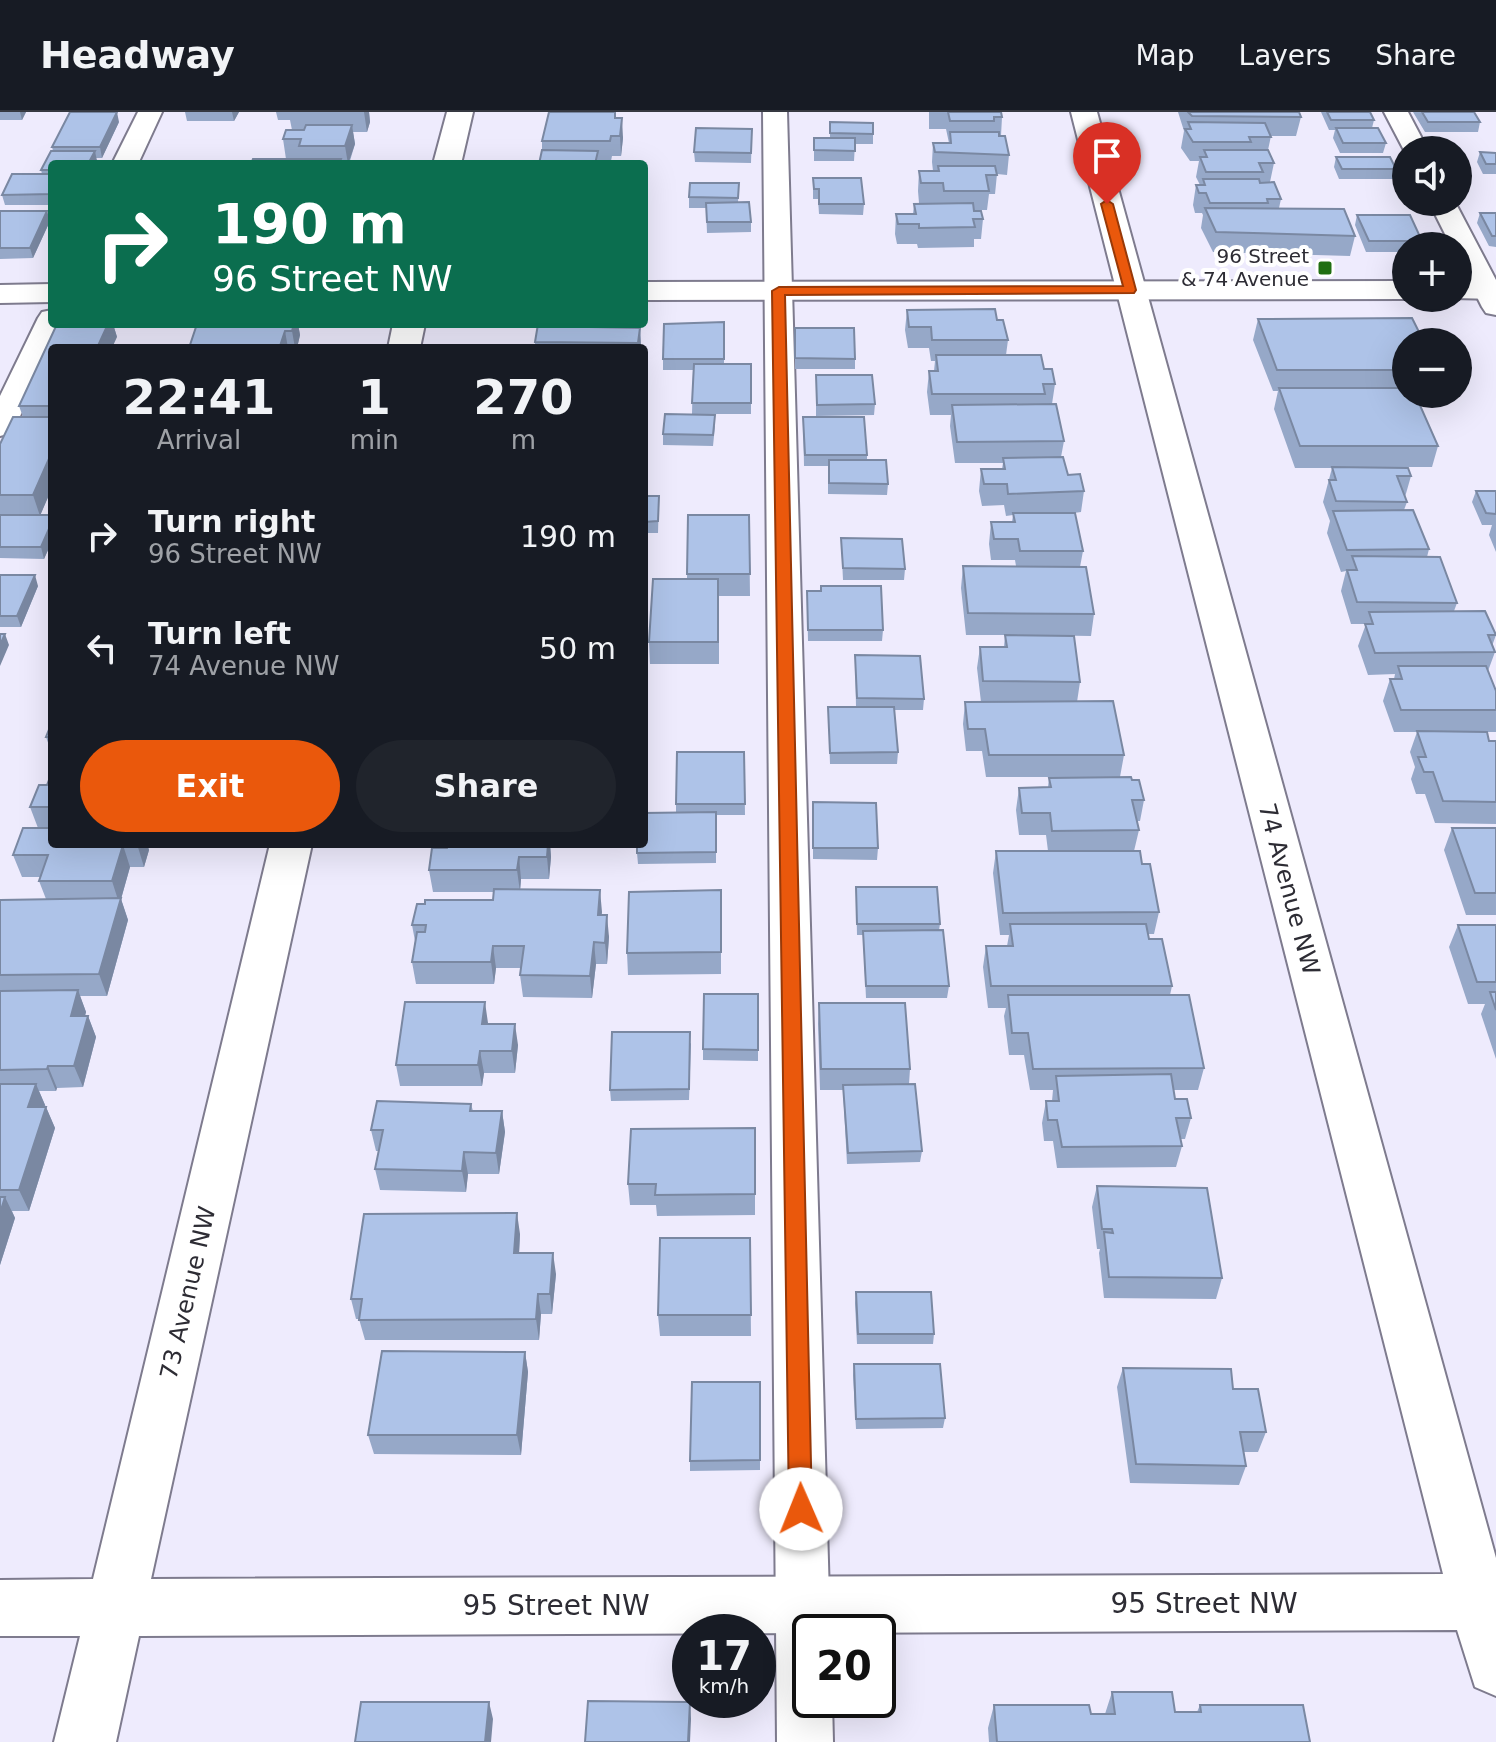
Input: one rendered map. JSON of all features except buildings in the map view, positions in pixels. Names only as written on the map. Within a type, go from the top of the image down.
[{"type":"street","points":[[448,160],[460,112]]},
{"type":"street","name":"74 Avenue NW","points":[[1084,112],[1488,1602],[1496,1666]]},
{"type":"street","points":[[648,291],[1392,290]]},
{"type":"street","points":[[0,294],[48,293]]},
{"type":"street","name":"73 Avenue NW","points":[[85,1742],[290,848]]},
{"type":"street","name":"95 Street NW","points":[[0,1608],[1488,1602]]},
{"type":"lane","points":[[127,160],[150,112]]},
{"type":"lane","points":[[775,112],[805,1742]]},
{"type":"lane","points":[[1396,112],[1409,136]]},
{"type":"lane","points":[[1448,216],[1484,294]]},
{"type":"lane","points":[[0,427],[48,326]]},
{"type":"place","name":"96 Street & 74 Avenue","points":[[1325,268]]},
{"type":"route","points":[[801,1509],[779,291],[1130,290],[1107,204]]}]
